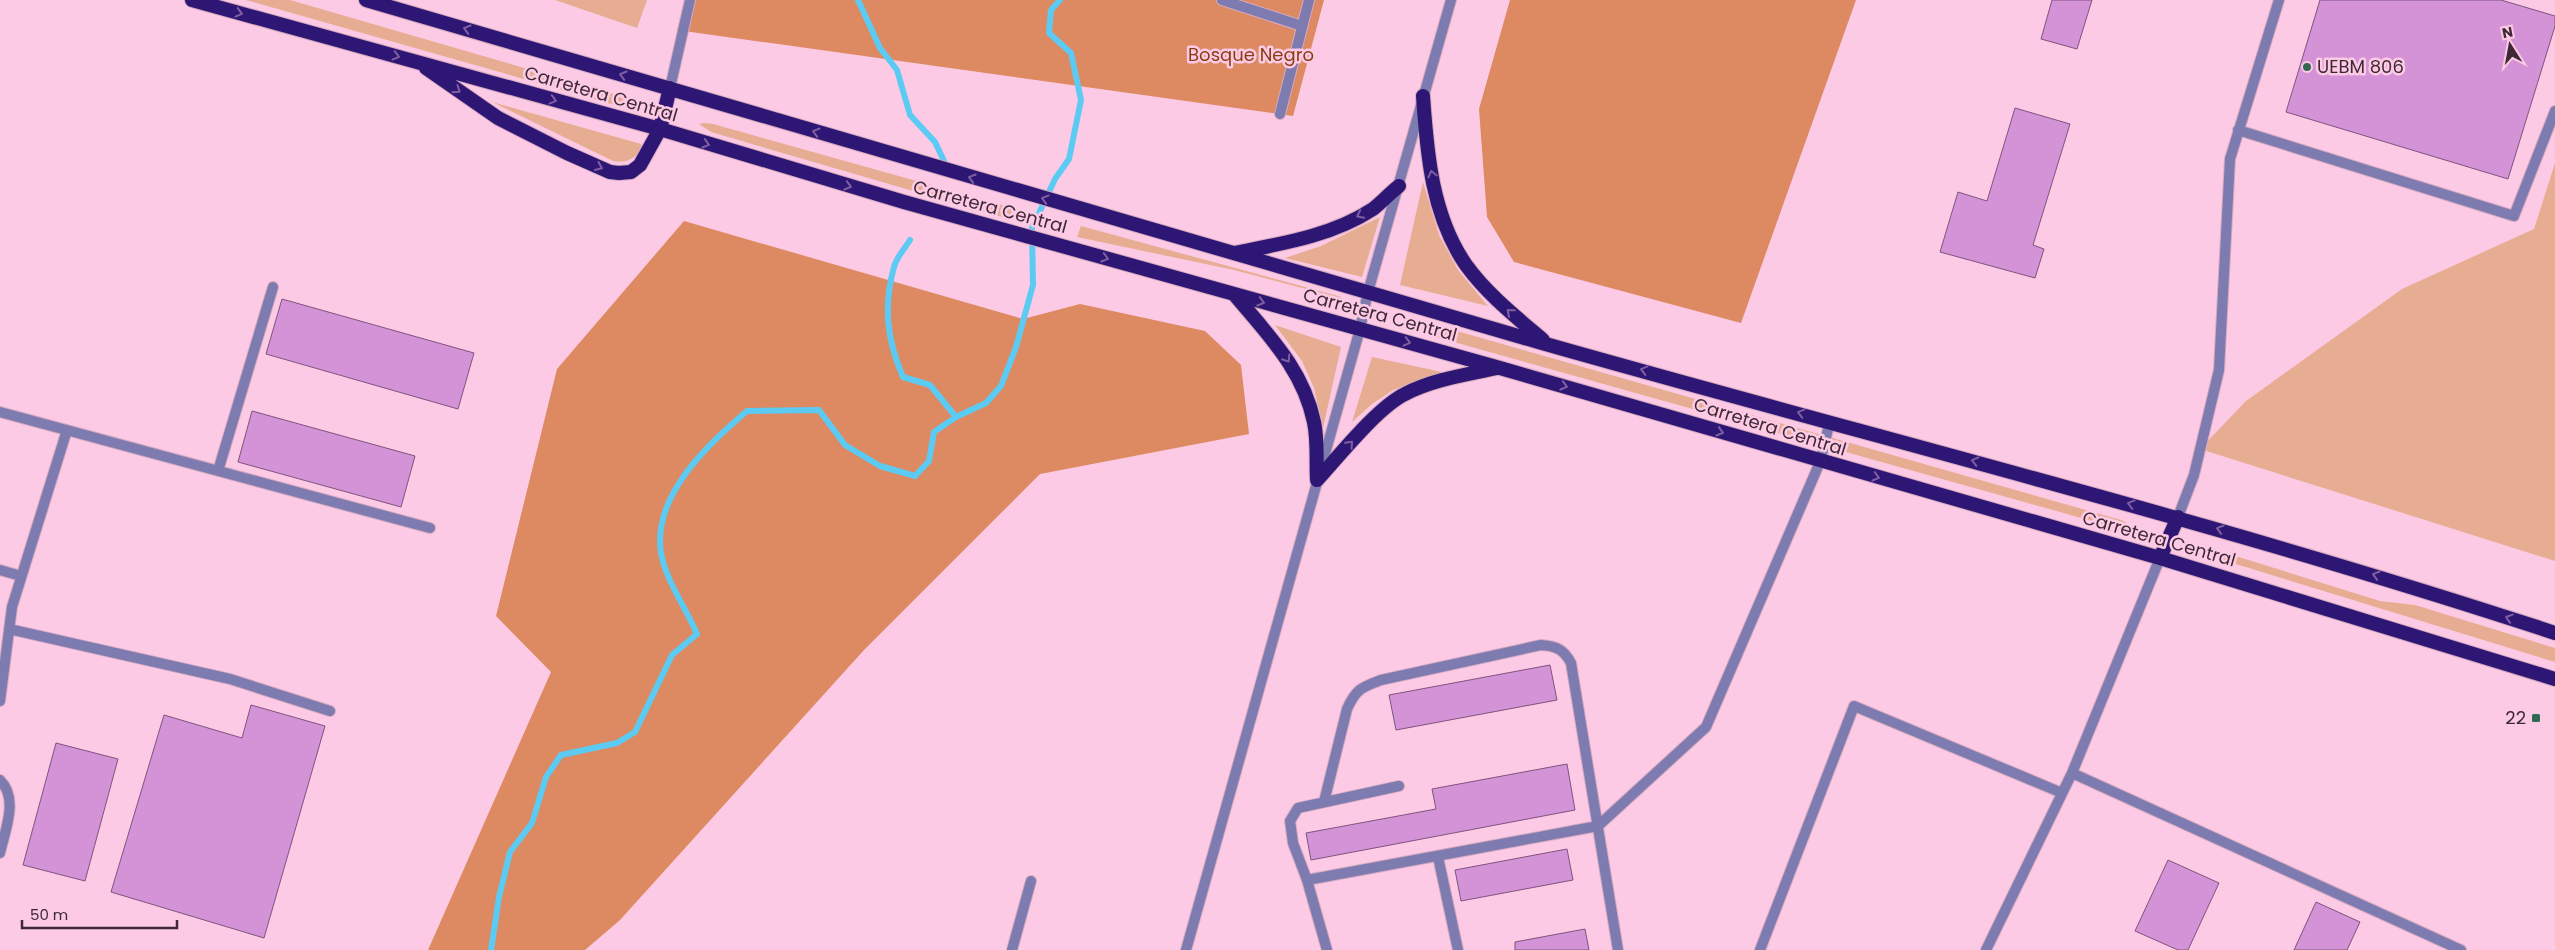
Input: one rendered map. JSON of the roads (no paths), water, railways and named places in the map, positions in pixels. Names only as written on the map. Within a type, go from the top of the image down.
[{"type":"highway","name":"Carretera Central","points":[[192,0],[660,129],[767,163],[1500,368],[1820,462],[2160,558],[2555,678]]},
{"type":"highway","name":"Carretera Central","points":[[366,0],[1230,254],[1547,344],[2178,517],[2423,589],[2555,633]]},
{"type":"highway","points":[[417,62],[498,118],[610,172],[631,172],[640,165],[660,129],[670,88]]},
{"type":"highway","points":[[1423,96],[1428,156],[1442,217],[1466,265],[1502,304],[1547,344]]},
{"type":"highway","points":[[1230,254],[1287,242],[1334,228],[1372,209],[1399,186]]},
{"type":"highway","points":[[1234,294],[1284,354],[1305,387],[1315,424],[1317,480]]},
{"type":"highway","points":[[1317,480],[1372,421],[1403,394],[1444,379],[1500,368]]},
{"type":"highway","points":[[2160,558],[2178,517]]},
{"type":"street","points":[[670,88],[690,0]]},
{"type":"street","points":[[1222,0],[1302,26]]},
{"type":"street","points":[[1280,114],[1309,0]]},
{"type":"street","points":[[1186,950],[1451,0]]},
{"type":"street","points":[[2178,517],[2194,475],[2219,370],[2230,159],[2279,0]]},
{"type":"street","points":[[2238,130],[2514,216],[2555,111]]},
{"type":"street","points":[[218,470],[273,287]]},
{"type":"street","points":[[0,412],[430,528]]},
{"type":"street","points":[[1307,880],[1598,826],[1706,727],[1820,462],[1830,421]]},
{"type":"street","points":[[0,701],[12,607],[67,430]]},
{"type":"street","points":[[1986,950],[2072,773],[2160,558]]},
{"type":"street","points":[[0,570],[21,576]]},
{"type":"street","points":[[9,630],[230,678],[330,710]]},
{"type":"street","points":[[1324,802],[1347,709],[1352,697],[1361,688],[1381,680],[1532,647],[1554,646],[1566,653],[1571,664],[1618,950]]},
{"type":"street","points":[[1760,950],[1854,706],[2062,793]]},
{"type":"street","points":[[2072,773],[2461,950]]},
{"type":"street","points":[[0,780],[7,787],[11,799],[0,853]]},
{"type":"street","points":[[1327,950],[1307,880],[1293,843],[1290,821],[1298,808],[1399,786]]},
{"type":"street","points":[[1438,857],[1458,950]]},
{"type":"street","points":[[1012,950],[1031,881]]},
{"type":"waterway","points":[[858,0],[880,48],[897,70],[910,115],[935,142],[944,161]]},
{"type":"waterway","points":[[491,950],[499,897],[510,852],[532,823],[546,777],[561,755],[617,743],[635,732],[672,655],[697,634],[667,574],[661,553],[661,532],[665,511],[674,492],[700,455],[747,411],[819,410],[845,445],[880,466],[915,476],[929,461],[934,432],[956,417],[986,403],[1001,386],[1016,347],[1033,285],[1032,228],[1055,179],[1069,159],[1081,100],[1071,53],[1049,33],[1051,10],[1060,0]]},
{"type":"waterway","points":[[910,240],[897,260],[891,282],[888,323],[893,350],[903,377],[930,385],[956,417]]},
{"type":"place","name":"UEBM 806","points":[[2307,67]]},
{"type":"place","name":"22","points":[[2536,718]]},
{"type":"park label","name":"Bosque Negro","points":[[1251,55]]}]
